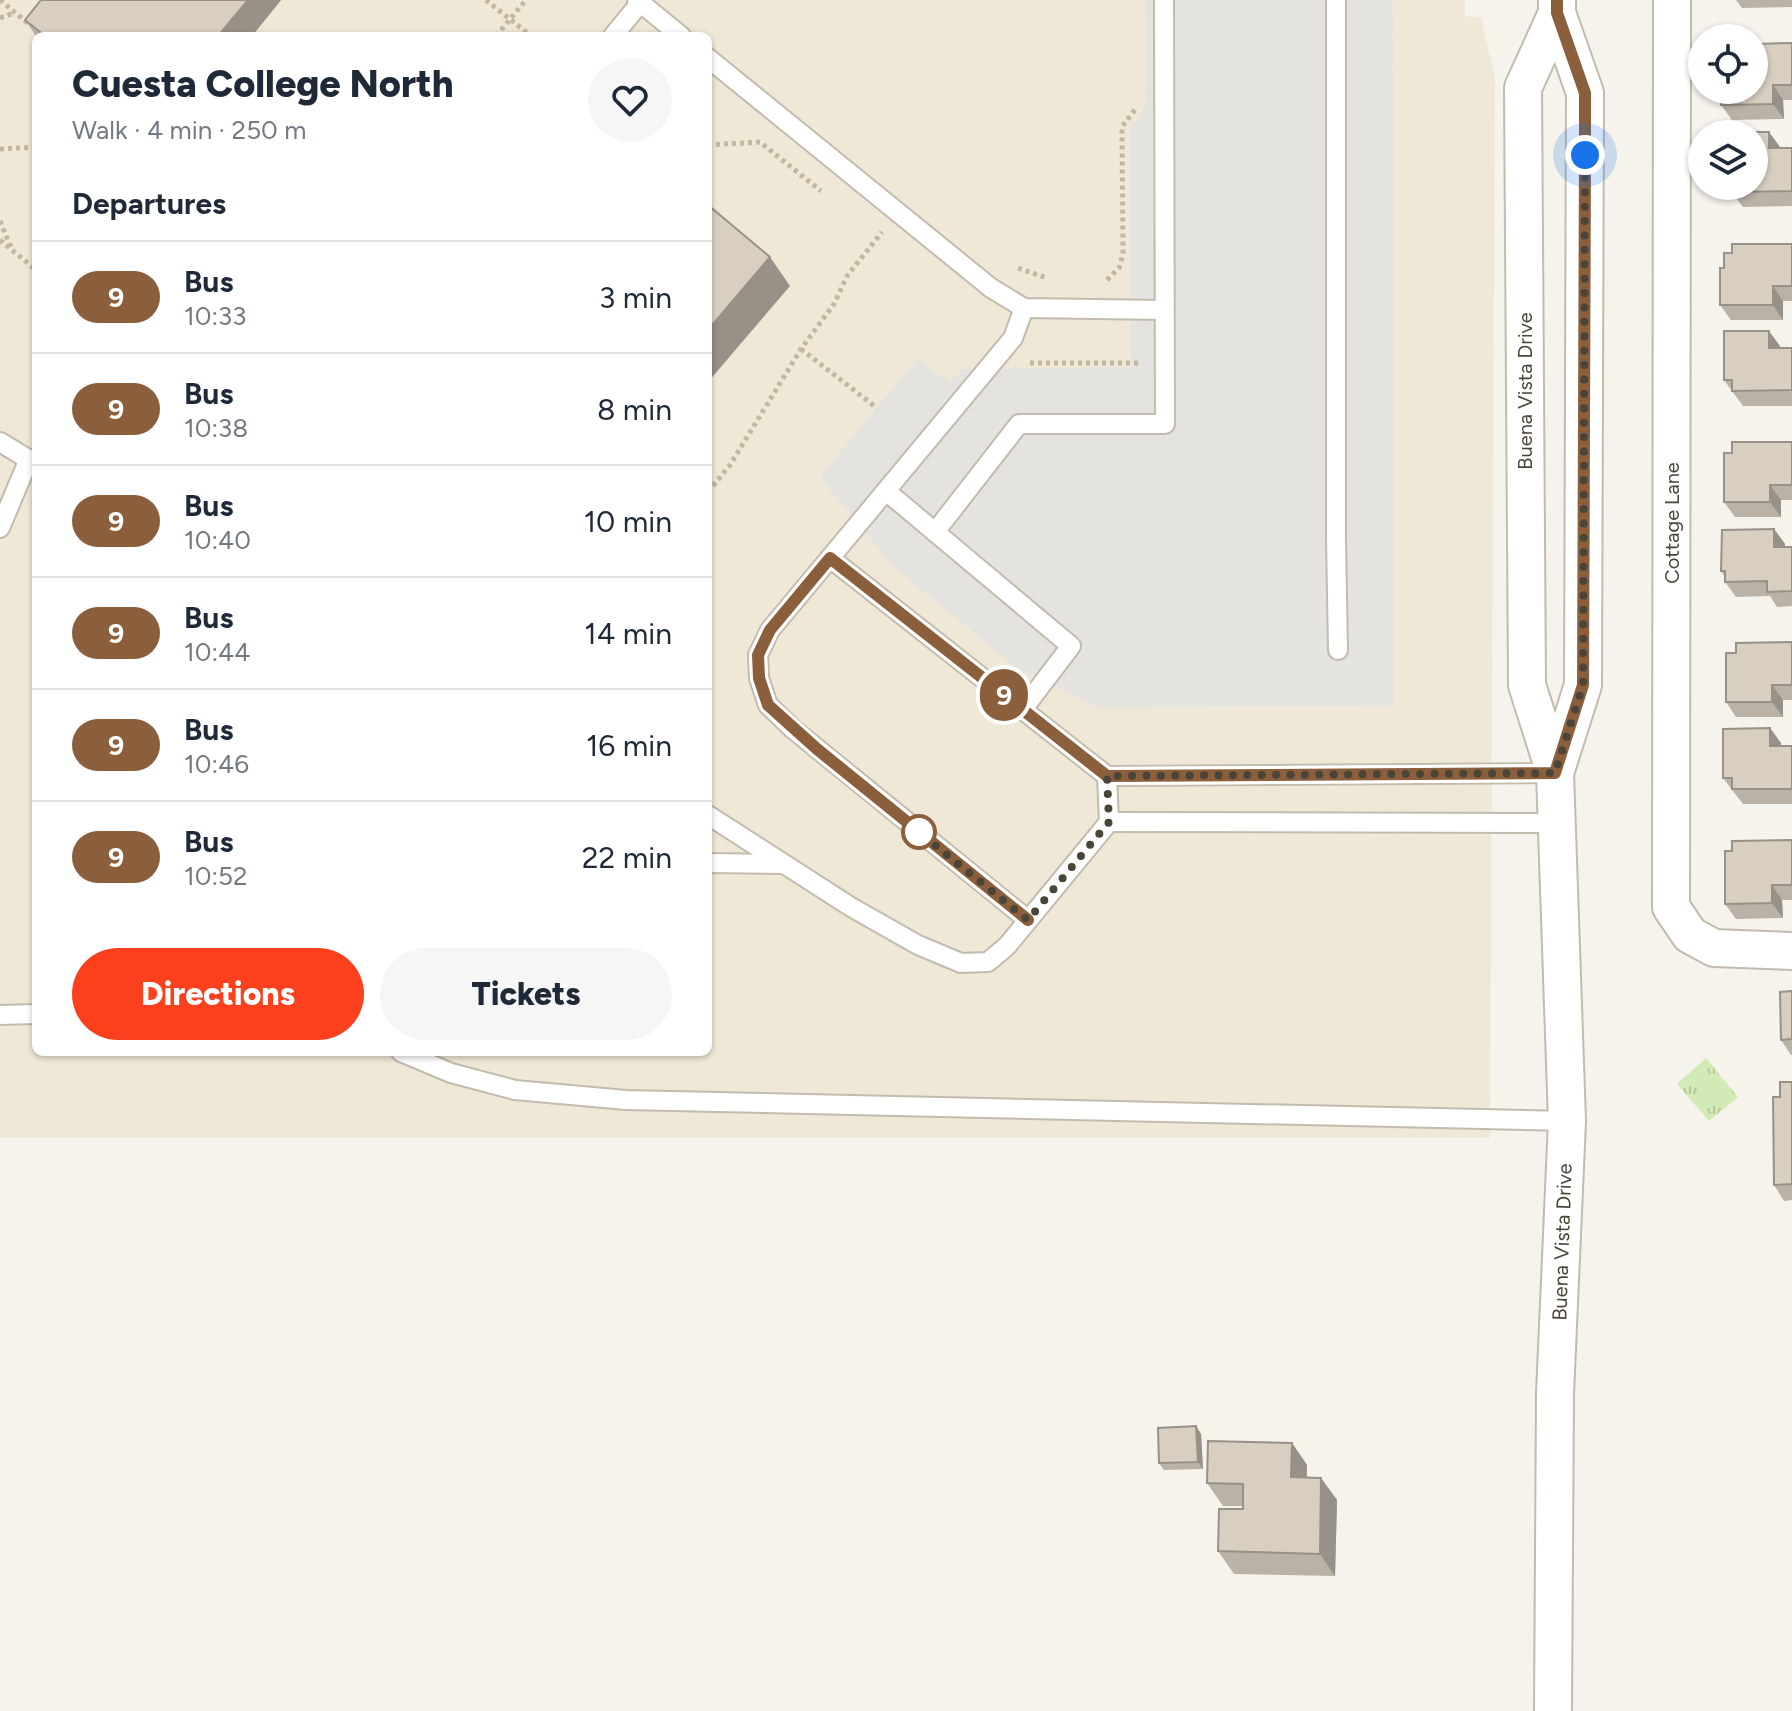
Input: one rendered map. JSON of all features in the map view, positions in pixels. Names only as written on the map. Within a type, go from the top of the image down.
[{"type":"street","name":"Cottage Lane","points":[[1672,0],[1671,907],[1690,935],[1714,948],[1792,951]]},
{"type":"street","name":"Buena Vista Drive","points":[[1553,1711],[1555,1394],[1567,1121],[1555,773],[1527,685],[1523,88],[1557,6]]},
{"type":"street","name":"Buena Vista Drive","points":[[1555,773],[1583,685],[1585,157],[1585,93],[1557,6]]},
{"type":"lane","points":[[935,532],[1019,424],[1165,424],[1164,0]]},
{"type":"lane","points":[[1336,0],[1338,650]]},
{"type":"lane","points":[[616,32],[639,1],[676,32]]},
{"type":"lane","points":[[712,61],[991,288],[1024,308],[1164,310]]},
{"type":"lane","points":[[1024,308],[1013,338],[770,630],[758,655],[759,678],[768,705],[817,749],[1028,920]]},
{"type":"lane","points":[[0,442],[32,462],[0,528]]},
{"type":"lane","points":[[886,491],[1071,646],[1023,709]]},
{"type":"lane","points":[[830,558],[1107,776],[1555,773]]},
{"type":"lane","points":[[712,818],[851,907],[918,945],[961,963],[988,962],[1007,946],[1109,822],[1107,776]]},
{"type":"lane","points":[[1109,822],[1555,823]]},
{"type":"lane","points":[[712,863],[783,864]]},
{"type":"lane","points":[[0,1015],[32,1014]]},
{"type":"lane","points":[[411,1056],[451,1073],[515,1090],[626,1100],[1567,1121]]},
{"type":"path","points":[[0,0],[34,28]]},
{"type":"path","points":[[486,0],[526,32]]},
{"type":"path","points":[[499,32],[526,0]]},
{"type":"path","points":[[0,18],[15,13]]},
{"type":"path","points":[[1104,282],[1119,268],[1123,254],[1122,127],[1139,104]]},
{"type":"path","points":[[712,145],[760,142],[831,199]]},
{"type":"path","points":[[0,149],[32,147]]},
{"type":"path","points":[[0,221],[13,251]]},
{"type":"path","points":[[867,227],[878,236]]},
{"type":"path","points":[[712,487],[730,465],[801,349],[834,304],[847,276],[885,229]]},
{"type":"path","points":[[0,240],[32,267]]},
{"type":"path","points":[[1010,264],[1030,274],[1059,281]]},
{"type":"path","points":[[801,349],[877,408]]},
{"type":"path","points":[[1020,374],[1029,363],[1165,363]]},
{"type":"shaded area","points":[[0,0],[1465,0],[1465,16],[1481,17],[1495,78],[1490,1138],[0,1138]]},
{"type":"shaded area","points":[[1145,0],[1393,0],[1394,706],[1096,707],[1014,666],[893,566],[820,477],[917,359],[950,383],[962,369],[1131,367],[1130,127],[1141,117],[1146,102]]},
{"type":"green space","points":[[1706,1058],[1738,1097],[1709,1121],[1677,1084]]},
{"type":"building","points":[[41,0],[248,0],[221,32],[40,32],[25,20]]},
{"type":"building","points":[[1792,43],[1792,85],[1773,85],[1773,104],[1721,105],[1768,104],[1768,44]]},
{"type":"building","points":[[1768,132],[1769,148],[1792,148],[1792,191],[1768,191]]},
{"type":"building","points":[[712,208],[770,257],[712,325]]},
{"type":"building","points":[[1732,244],[1792,244],[1792,286],[1773,286],[1773,305],[1720,305],[1720,268],[1724,268],[1724,253],[1732,253]]},
{"type":"building","points":[[1724,331],[1769,331],[1769,348],[1792,348],[1792,390],[1732,391],[1732,380],[1724,380]]},
{"type":"building","points":[[1732,442],[1792,442],[1792,485],[1770,485],[1770,502],[1724,502],[1724,453],[1732,453]]},
{"type":"building","points":[[1774,529],[1774,547],[1792,547],[1792,591],[1767,592],[1767,581],[1725,582],[1725,571],[1721,571],[1722,530]]},
{"type":"building","points":[[1792,642],[1792,685],[1772,685],[1772,702],[1726,702],[1726,653],[1736,653],[1736,643]]},
{"type":"building","points":[[1770,728],[1770,746],[1792,746],[1792,789],[1732,789],[1732,778],[1723,778],[1723,729]]},
{"type":"building","points":[[1792,840],[1792,885],[1772,885],[1772,903],[1725,904],[1725,851],[1732,851],[1732,841]]},
{"type":"building","points":[[1792,991],[1792,1039],[1781,1040],[1780,992]]},
{"type":"building","points":[[1780,1082],[1792,1082],[1792,1184],[1774,1185],[1773,1097],[1780,1097]]},
{"type":"building","points":[[1196,1426],[1198,1462],[1159,1463],[1158,1428]]},
{"type":"building","points":[[1208,1441],[1292,1443],[1291,1477],[1321,1478],[1320,1554],[1218,1551],[1219,1509],[1243,1509],[1243,1484],[1207,1483]]},
{"type":"bus line","name":"9","points":[[1028,920],[817,749],[768,705],[759,678],[758,655],[770,630],[830,558],[1107,776],[1555,773],[1583,685],[1585,155],[1585,93],[1557,13],[1557,0]]},
{"type":"route","points":[[919,832],[916,830],[1028,920],[1109,822],[1107,776],[1555,773],[1583,685],[1585,155]]}]
